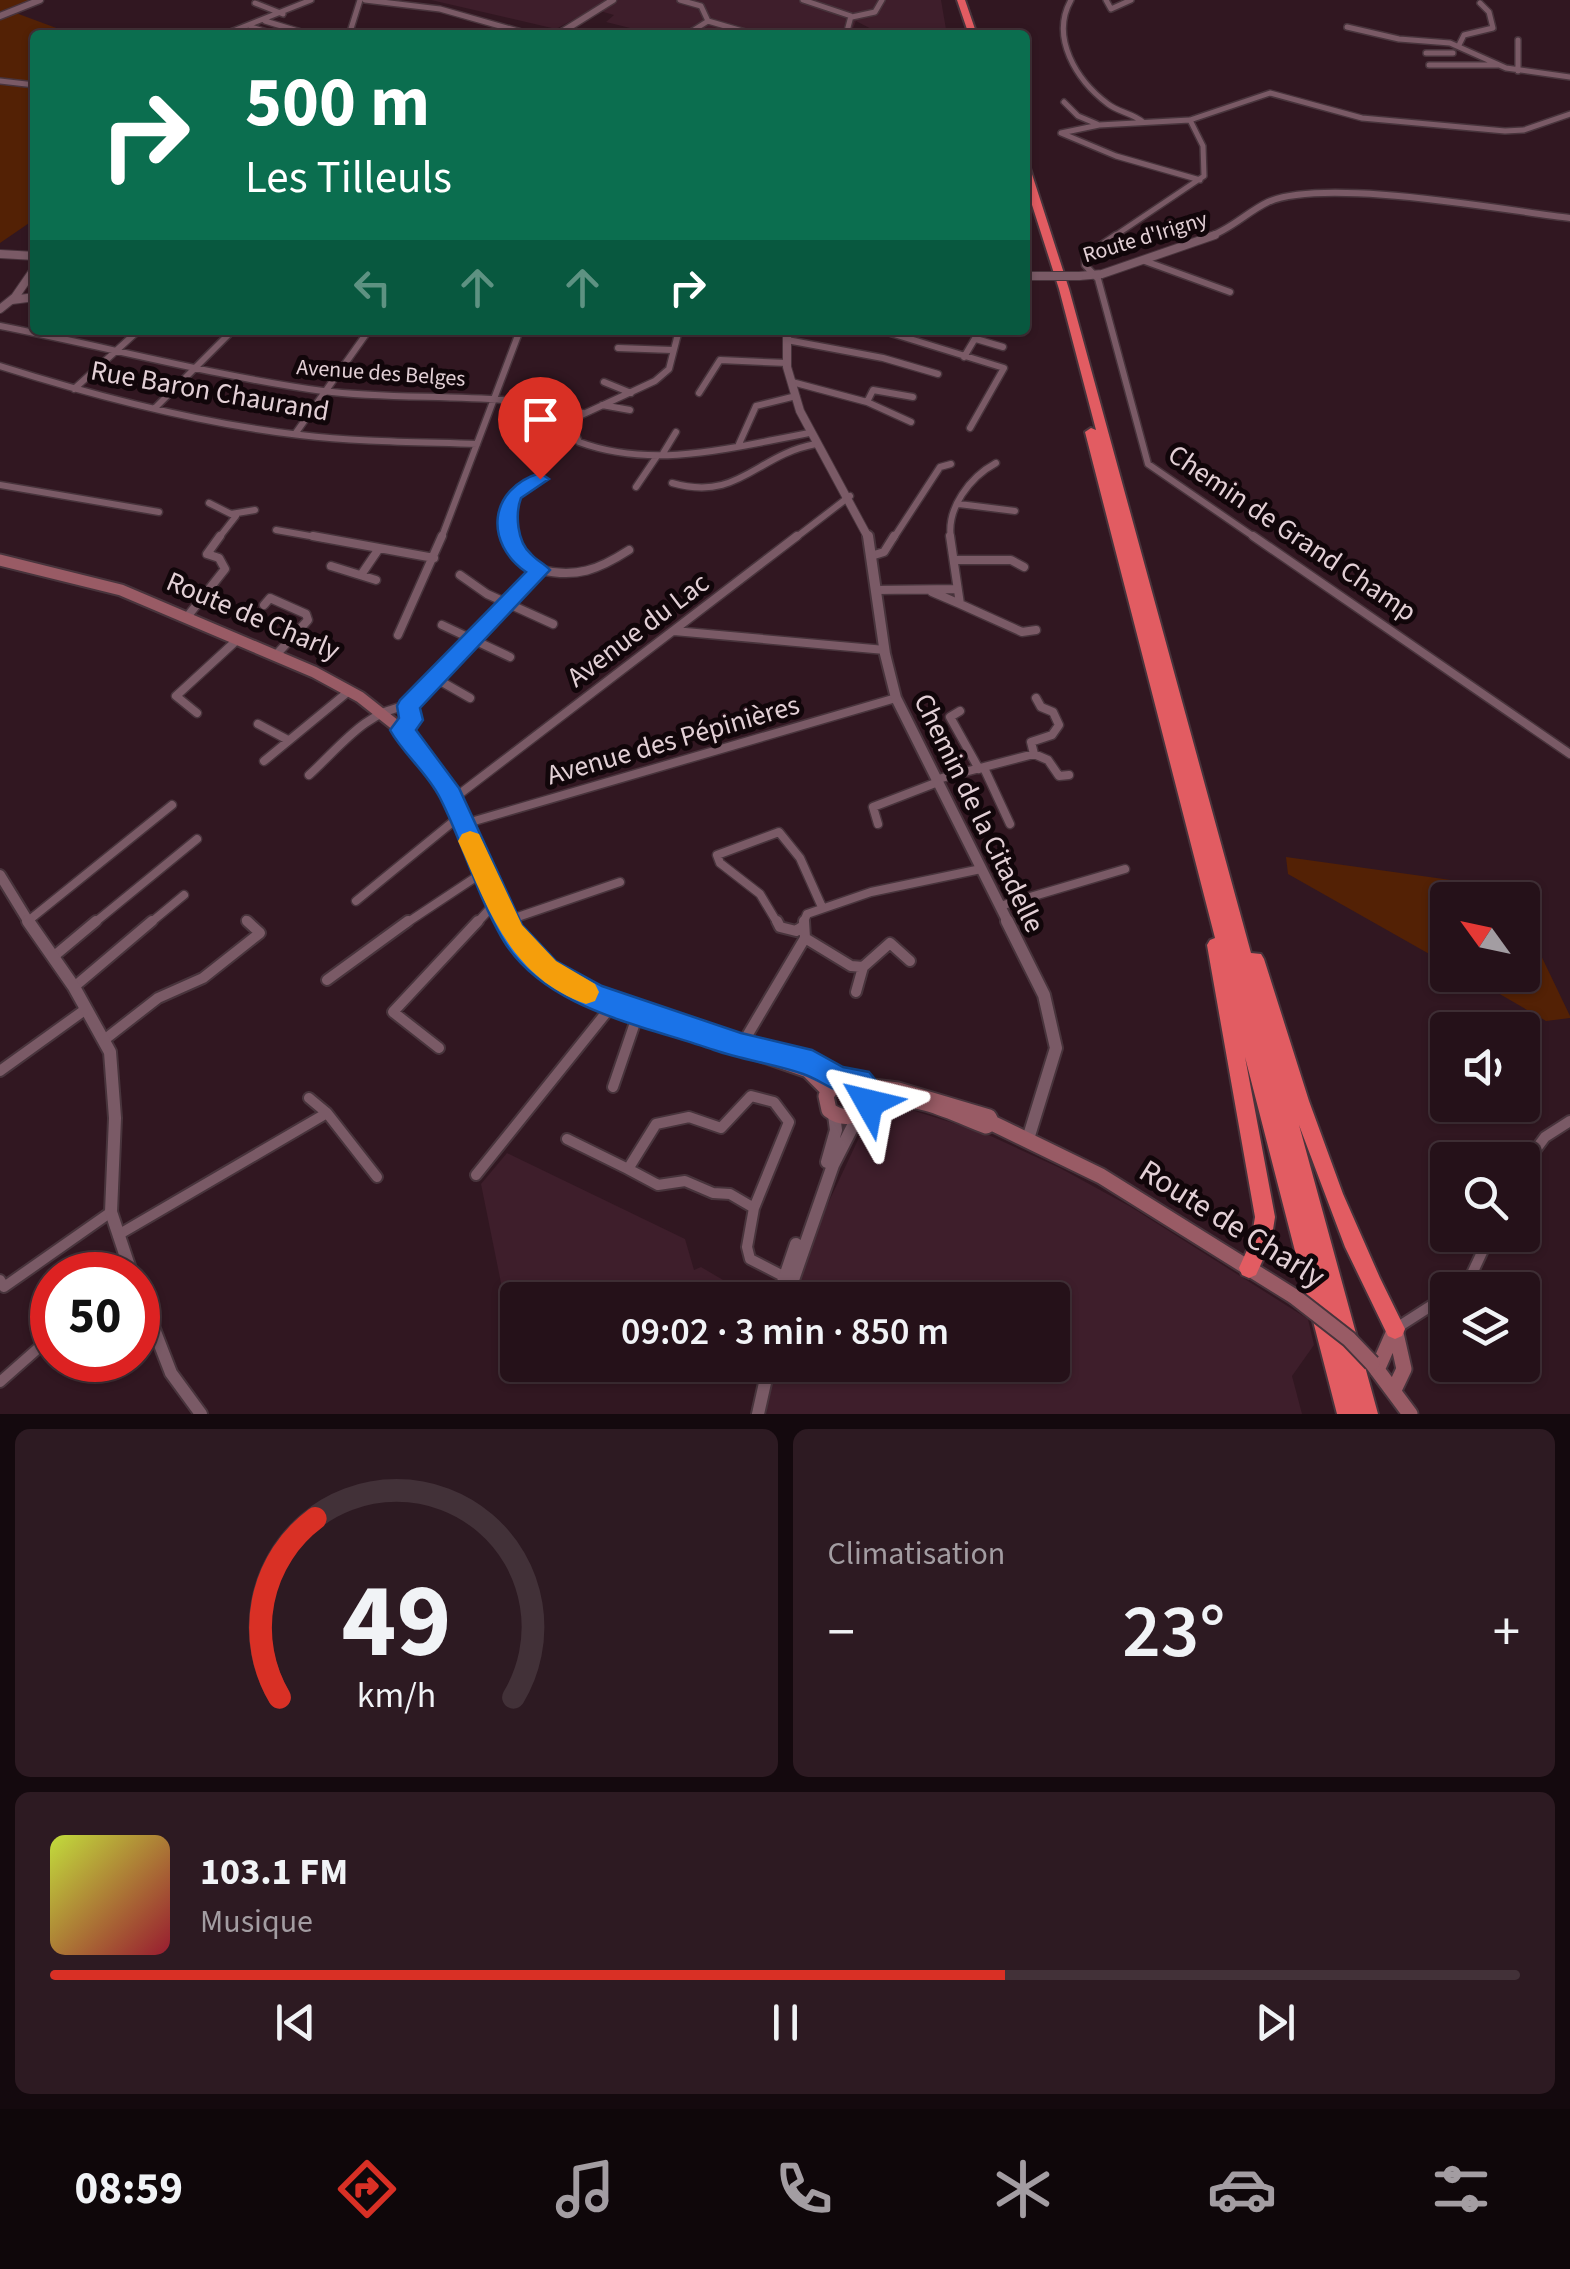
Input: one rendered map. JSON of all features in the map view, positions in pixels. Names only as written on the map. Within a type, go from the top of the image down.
[{"type":"highway","points":[[958,0],[964,30]]},
{"type":"highway","points":[[958,0],[971,30]]},
{"type":"highway","points":[[1030,182],[1052,245],[1367,1414]]},
{"type":"highway","points":[[1030,208],[1054,286],[1348,1414]]},
{"type":"highway","points":[[1228,898],[1240,907],[1302,1108],[1360,1262],[1395,1329]]},
{"type":"highway","points":[[1218,918],[1214,930],[1265,1217],[1261,1242],[1249,1268]]},
{"type":"main road","name":"Route de Charly","points":[[0,560],[104,584],[351,688],[402,730],[433,766],[453,798],[506,920],[528,952],[547,970],[570,986],[808,1070],[834,1085]]},
{"type":"main road","points":[[852,1079],[864,1086],[869,1097],[862,1113],[845,1120],[834,1115],[827,1103],[834,1085],[852,1079]]},
{"type":"main road","name":"Route de Charly","points":[[864,1086],[898,1090],[989,1117],[992,1123],[1101,1176],[1294,1297],[1336,1329],[1374,1366],[1410,1414]]},
{"type":"main road","name":"Route de Charly","points":[[862,1113],[881,1100],[898,1098],[986,1126],[992,1123]]},
{"type":"main road","points":[[1374,1366],[1395,1329]]},
{"type":"main road","points":[[1394,1390],[1402,1381],[1405,1368],[1395,1329]]},
{"type":"street","points":[[0,16],[40,0]]},
{"type":"street","points":[[237,30],[311,0]]},
{"type":"street","points":[[351,30],[362,0],[440,9],[514,30]]},
{"type":"street","points":[[565,30],[613,0]]},
{"type":"street","points":[[680,0],[699,5],[708,21],[739,30]]},
{"type":"street","points":[[803,0],[852,17],[876,12],[882,0]]},
{"type":"street","points":[[1071,0],[1062,22],[1072,62],[1106,102],[1142,122]]},
{"type":"street","points":[[1106,0],[1111,10],[1131,0]]},
{"type":"street","points":[[255,3],[283,14]]},
{"type":"street","points":[[1459,46],[1464,36],[1492,28],[1489,12],[1480,3]]},
{"type":"street","points":[[848,30],[852,17]]},
{"type":"street","points":[[265,21],[295,30]]},
{"type":"street","points":[[694,30],[708,21]]},
{"type":"street","points":[[249,26],[261,30]]},
{"type":"street","points":[[1347,27],[1399,39],[1459,46],[1499,65],[1570,76]]},
{"type":"street","points":[[1518,40],[1518,70]]},
{"type":"street","points":[[1426,52],[1450,53],[1453,66]]},
{"type":"street","points":[[1429,65],[1499,65]]},
{"type":"street","points":[[0,81],[30,84]]},
{"type":"street","points":[[1200,180],[1061,135],[1100,125],[1190,120],[1270,94],[1362,118],[1506,131],[1524,130],[1570,114]]},
{"type":"street","points":[[1064,102],[1078,116],[1100,125]]},
{"type":"street","points":[[1093,275],[1085,265],[1085,256],[1204,176],[1203,146],[1190,120]]},
{"type":"street","name":"Route d'Irigny","points":[[1030,276],[1093,275],[1218,234],[1258,205],[1326,194],[1403,197],[1570,218]]},
{"type":"street","points":[[0,254],[30,256]]},
{"type":"street","points":[[1142,260],[1230,292]]},
{"type":"street","points":[[0,309],[12,300],[30,275]]},
{"type":"street","name":"Chemin de Grand Champ","points":[[1093,275],[1098,279],[1152,468],[1570,754]]},
{"type":"street","points":[[12,300],[30,298]]},
{"type":"street","name":"Avenue des Belges","points":[[0,326],[30,332]]},
{"type":"street","name":"Avenue des Belges","points":[[46,335],[325,391],[494,400],[552,405],[582,413]]},
{"type":"street","points":[[74,389],[133,335]]},
{"type":"street","points":[[156,407],[228,335]]},
{"type":"street","points":[[295,434],[365,335]]},
{"type":"street","points":[[398,635],[434,558],[518,335]]},
{"type":"street","points":[[677,335],[669,369],[631,393],[582,413],[574,422],[578,442],[624,456],[813,438]]},
{"type":"street","name":"Chemin de la Citadelle","points":[[787,335],[787,363],[813,438],[850,496],[868,534],[896,698],[1044,994],[1053,1023],[1056,1048],[1028,1140]]},
{"type":"street","points":[[790,335],[846,354],[880,356],[938,374]]},
{"type":"street","points":[[896,335],[1004,368],[970,428]]},
{"type":"street","points":[[964,357],[978,335]]},
{"type":"street","points":[[976,339],[1003,346]]},
{"type":"street","points":[[618,348],[672,350]]},
{"type":"street","points":[[700,393],[720,360],[787,363]]},
{"type":"street","name":"Rue Baron Chaurand","points":[[0,366],[74,389],[295,434],[476,444]]},
{"type":"street","points":[[604,382],[631,393]]},
{"type":"street","points":[[792,382],[867,402],[911,422]]},
{"type":"street","points":[[867,402],[873,390],[914,397]]},
{"type":"street","points":[[740,444],[756,406],[796,396]]},
{"type":"street","points":[[602,404],[630,410]]},
{"type":"street","points":[[636,487],[676,432]]},
{"type":"street","points":[[672,483],[700,492],[724,489],[813,438]]},
{"type":"street","points":[[871,556],[884,552],[940,467],[950,464]]},
{"type":"street","points":[[960,604],[948,522],[976,474],[996,464]]},
{"type":"street","points":[[540,479],[508,502],[512,542],[522,558],[540,570],[567,577],[590,575],[629,550]]},
{"type":"street","points":[[0,485],[159,512]]},
{"type":"street","name":"Avenue du Lac","points":[[453,798],[850,496]]},
{"type":"street","points":[[209,504],[236,516],[256,510]]},
{"type":"street","points":[[958,504],[1015,511]]},
{"type":"street","points":[[187,618],[226,569],[219,558],[206,554],[236,516]]},
{"type":"street","points":[[276,530],[434,558]]},
{"type":"street","points":[[360,575],[378,550]]},
{"type":"street","points":[[954,560],[1010,560],[1024,567]]},
{"type":"street","points":[[331,566],[376,580]]},
{"type":"street","points":[[309,776],[380,711],[408,706],[540,570]]},
{"type":"street","points":[[460,575],[507,604],[553,624]]},
{"type":"street","points":[[876,590],[957,589]]},
{"type":"street","points":[[926,590],[1022,632],[1036,630]]},
{"type":"street","points":[[264,604],[270,598],[306,614],[308,620],[276,655]]},
{"type":"street","points":[[442,625],[510,657]]},
{"type":"street","points":[[674,631],[885,650]]},
{"type":"street","points":[[197,712],[176,696],[237,640]]},
{"type":"street","points":[[435,678],[470,698]]},
{"type":"street","points":[[264,761],[351,688]]},
{"type":"street","name":"Avenue des Pépinières","points":[[462,820],[896,698]]},
{"type":"street","points":[[1034,754],[1031,742],[1052,735],[1059,724],[1053,712],[1042,707],[1036,698]]},
{"type":"street","points":[[402,730],[411,720],[408,706]]},
{"type":"street","points":[[960,711],[950,717],[1010,824]]},
{"type":"street","points":[[258,724],[288,740]]},
{"type":"street","points":[[878,824],[872,806],[938,781],[1034,754],[1048,760],[1059,776],[1069,775]]},
{"type":"street","points":[[28,921],[172,806]]},
{"type":"street","points":[[356,901],[462,820]]},
{"type":"street","points":[[802,927],[780,927],[760,894],[720,863],[717,855],[779,832],[789,840],[814,882],[822,907]]},
{"type":"street","points":[[53,957],[197,839]]},
{"type":"street","points":[[862,966],[851,966],[805,938],[802,927],[807,914],[905,882],[927,883],[981,868]]},
{"type":"street","points":[[1000,906],[1125,869]]},
{"type":"street","points":[[327,980],[482,872]]},
{"type":"street","points":[[0,875],[5,889],[74,987],[104,1040],[115,1078],[111,1212],[122,1252]]},
{"type":"street","points":[[506,920],[620,882]]},
{"type":"street","points":[[74,987],[184,895]]},
{"type":"street","points":[[439,1048],[393,1012],[496,902]]},
{"type":"street","points":[[104,1040],[158,998],[202,978],[260,933],[246,920]]},
{"type":"street","points":[[741,1046],[805,938]]},
{"type":"street","points":[[856,992],[862,966],[890,943],[910,961]]},
{"type":"street","points":[[476,1175],[614,1003]]},
{"type":"street","points":[[0,1071],[87,1008]]},
{"type":"street","points":[[614,1087],[639,1011]]},
{"type":"street","points":[[309,1098],[327,1113],[377,1177]]},
{"type":"street","points":[[628,1170],[656,1124],[690,1116],[721,1128],[730,1122],[744,1099],[770,1098],[786,1112],[789,1122],[755,1209],[747,1255],[788,1278]]},
{"type":"street","points":[[118,1235],[327,1113]]},
{"type":"street","points":[[786,1282],[838,1153],[862,1113]]},
{"type":"street","points":[[788,1282],[834,1142],[834,1115]]},
{"type":"street","points":[[1540,1143],[1570,1121]]},
{"type":"street","points":[[567,1139],[658,1185],[685,1181],[730,1194],[755,1209]]},
{"type":"street","points":[[0,1280],[4,1287],[111,1212]]},
{"type":"street","points":[[1395,1329],[1430,1307]]},
{"type":"street","points":[[160,1344],[171,1372],[202,1414]]},
{"type":"street","points":[[0,1382],[30,1355]]},
{"type":"street","points":[[759,1408],[763,1382]]},
{"type":"shaded area","points":[[0,0],[30,0],[19,4],[16,13],[62,30],[30,30],[30,222],[0,243]]},
{"type":"shaded area","points":[[431,0],[941,0],[946,30],[873,30],[856,21],[852,30],[638,30],[606,22],[614,15],[593,9],[556,29]]},
{"type":"shaded area","points":[[1286,857],[1465,882],[1430,882],[1430,954],[1288,874]]},
{"type":"shaded area","points":[[1540,953],[1570,1018],[1546,1021],[1540,1018],[1540,1012],[1531,1012],[1496,992],[1540,992]]},
{"type":"shaded area","points":[[905,1108],[982,1132],[1060,1168],[1131,1207],[1308,1319],[1314,1345],[1292,1376],[1302,1414],[766,1414],[771,1382],[1070,1382],[1070,1282],[795,1282],[864,1127],[874,1115]]},
{"type":"shaded area","points":[[507,1153],[685,1239],[694,1270],[701,1267],[726,1282],[501,1282],[481,1184]]},
{"type":"slow traffic","points":[[470,841],[513,933],[547,970],[586,992]]},
{"type":"route","points":[[540,479],[514,494],[508,502],[508,518],[512,542],[522,558],[540,570],[408,706],[411,720],[402,730],[433,766],[451,795],[482,872],[513,933],[547,970],[570,986],[599,998],[741,1046],[812,1063],[839,1080],[852,1079],[864,1086],[869,1103]]}]
